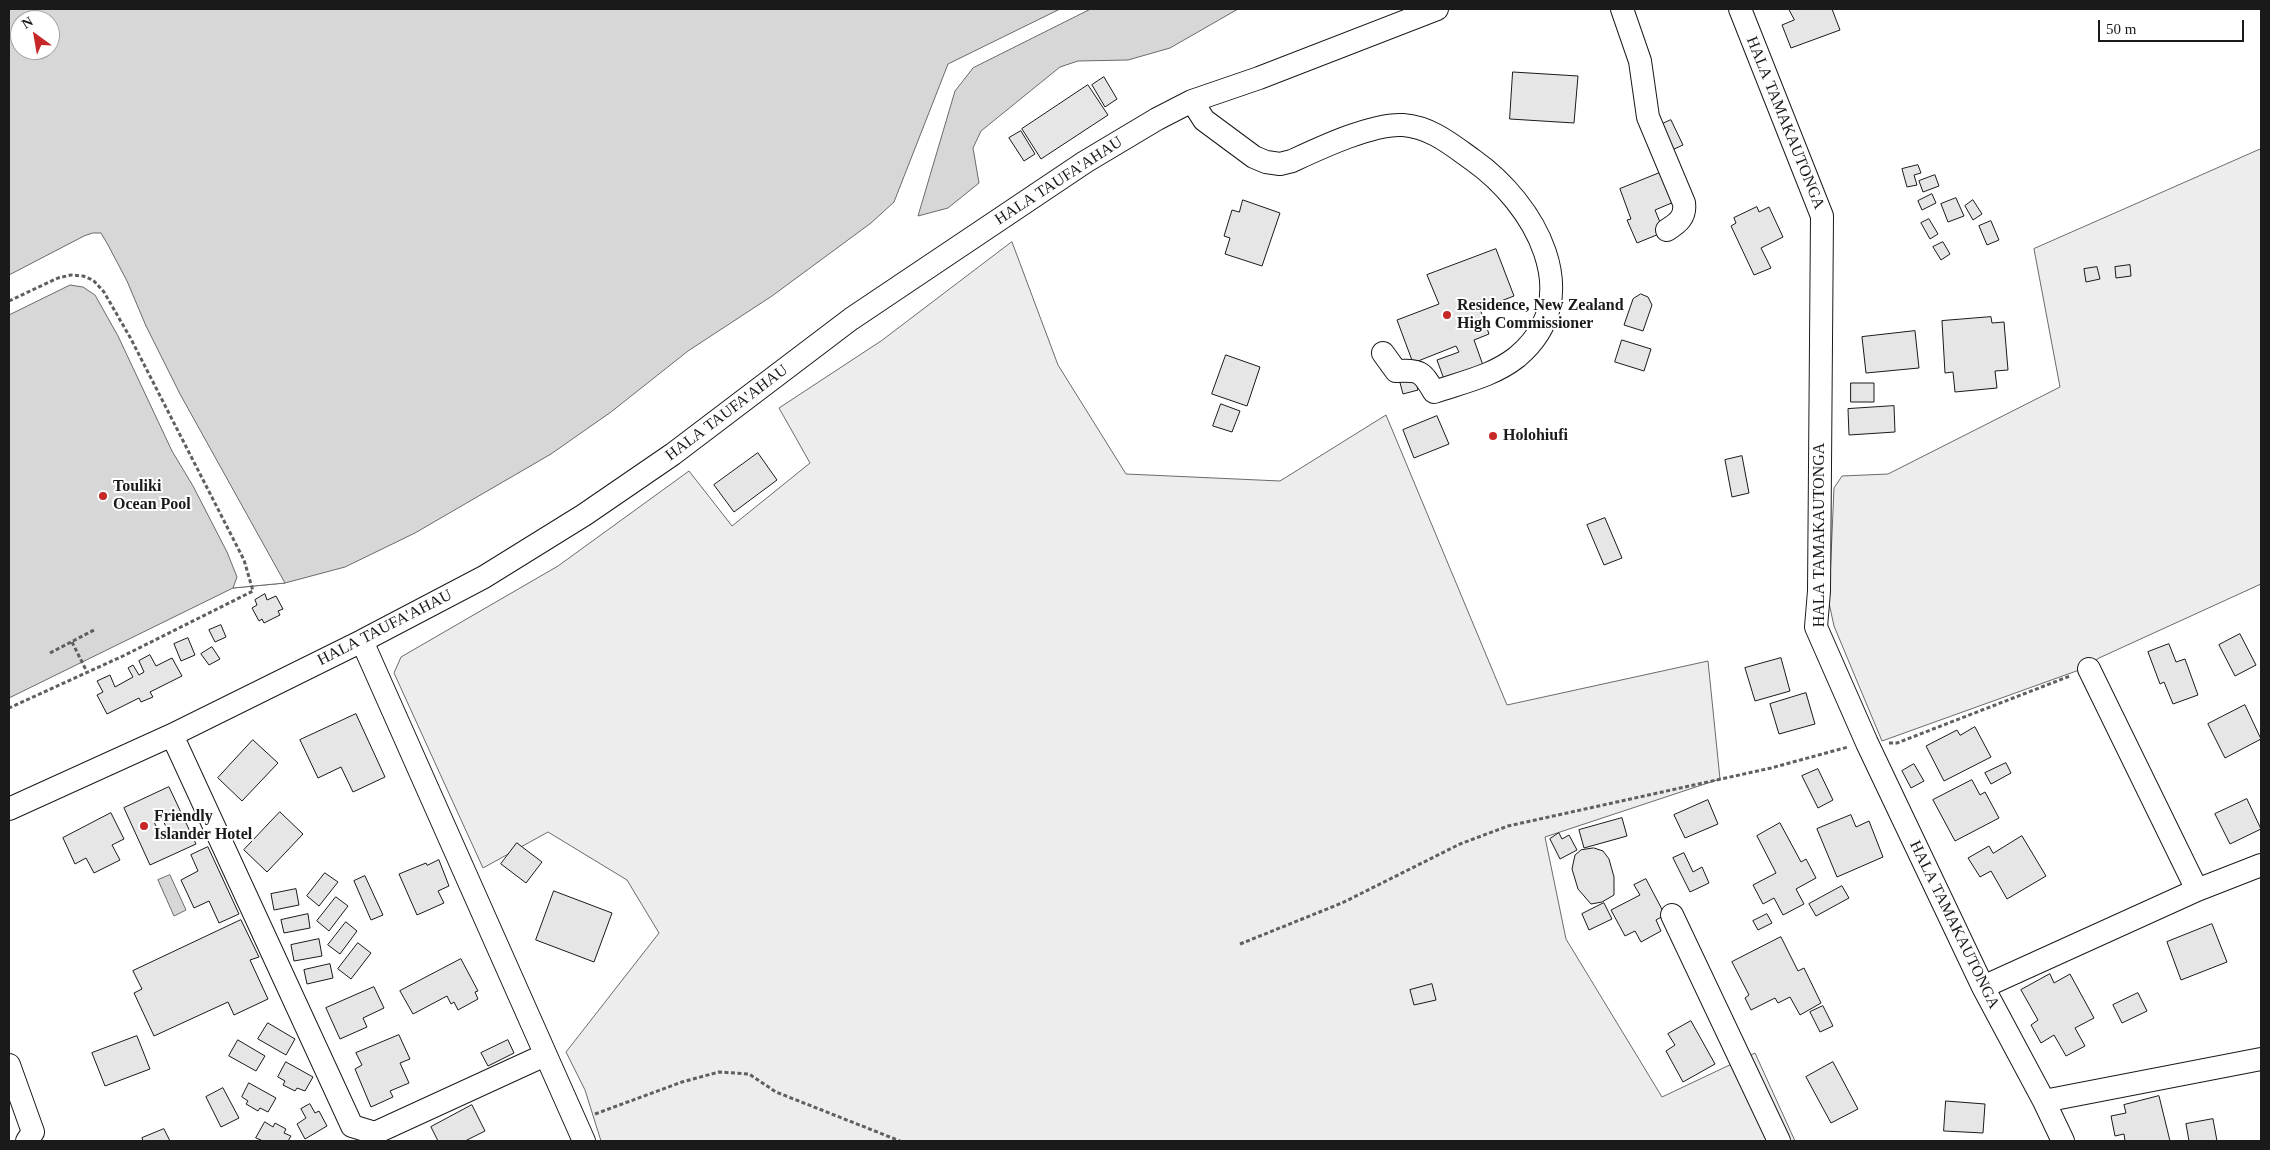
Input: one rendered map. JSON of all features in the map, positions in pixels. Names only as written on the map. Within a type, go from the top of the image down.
[{"type":"street","name":"HALA TAUFA'AHAU","points":[[9,810],[172,735],[362,641],[484,577],[584,515],[673,454],[851,319],[1085,162],[1192,101],[1259,78],[1437,9]]},
{"type":"street","points":[[1622,9],[1640,61],[1648,117],[1684,203],[1682,219],[1667,230]]},
{"type":"street","name":"HALA TAMAKAUTONGA","points":[[1740,9],[1822,216],[1819,591],[1816,627],[1867,743],[1983,987],[2044,1101],[2063,1141]]},
{"type":"street","points":[[1192,101],[1204,120],[1254,157],[1266,162],[1280,164],[1371,130],[1402,125],[1429,131],[1490,172],[1518,201],[1537,232],[1548,264],[1552,292],[1548,314],[1541,327],[1518,356],[1493,373],[1434,392],[1424,375],[1416,370],[1396,371],[1383,354]]},
{"type":"street","points":[[362,641],[584,1141]]},
{"type":"street","points":[[2089,669],[2197,890]]},
{"type":"street","points":[[172,735],[352,1126],[375,1133],[545,1055]]},
{"type":"street","points":[[1983,987],[2197,890],[2261,864]]},
{"type":"street","points":[[1672,915],[1779,1141]]},
{"type":"street","points":[[2044,1101],[2261,1059]]},
{"type":"street","points":[[9,1065],[33,1132],[27,1141]]},
{"type":"path","points":[[9,301],[58,278],[71,275],[83,276],[93,280],[104,292],[131,339],[240,551],[253,591],[9,708]]},
{"type":"path","points":[[50,653],[94,630]]},
{"type":"path","points":[[72,642],[87,672]]},
{"type":"path","points":[[1240,944],[1342,903],[1460,844],[1508,826],[1771,768],[1867,743],[1897,743],[2089,669]]},
{"type":"path","points":[[575,1120],[609,1110],[682,1082],[719,1072],[749,1074],[776,1092],[900,1141]]},
{"type":"shaded area","points":[[9,9],[1060,9],[948,64],[894,202],[871,223],[772,296],[688,351],[611,412],[551,454],[415,533],[345,567],[285,583],[233,588],[9,698]]},
{"type":"shaded area","points":[[1091,9],[1238,9],[1170,48],[1128,60],[1078,61],[1060,67],[981,131],[973,148],[979,183],[948,208],[918,216],[955,91],[973,68]]},
{"type":"shaded area","points":[[2261,149],[2261,584],[2099,658],[2082,669],[1882,741],[1834,626],[1829,603],[1834,488],[1842,476],[1888,474],[2060,387],[2034,249]]},
{"type":"shaded area","points":[[1012,242],[1058,365],[1126,474],[1280,481],[1386,415],[1507,705],[1708,661],[1720,779],[1545,837],[1566,939],[1662,1097],[1755,1053],[1795,1141],[601,1141],[585,1090],[566,1052],[659,933],[627,880],[548,832],[483,868],[394,673],[401,657],[558,566],[689,471],[732,526],[810,463],[779,408],[881,341]]},
{"type":"shaded area","points":[[170,875],[186,910],[174,916],[158,880]]},
{"type":"pier","points":[[93,233],[101,233],[108,245],[180,394],[285,583],[233,588],[237,577],[227,552],[193,486],[172,451],[118,336],[95,295],[83,287],[70,285],[9,315],[9,275]]},
{"type":"building","points":[[1789,9],[1832,9],[1840,30],[1791,48],[1782,25],[1794,20]]},
{"type":"building","points":[[1513,72],[1578,76],[1574,123],[1510,119]]},
{"type":"building","points":[[1104,77],[1117,99],[1105,107],[1092,85]]},
{"type":"building","points":[[1088,85],[1108,115],[1041,159],[1022,129]]},
{"type":"building","points":[[1671,120],[1683,145],[1672,150],[1660,125]]},
{"type":"building","points":[[1021,131],[1035,154],[1024,161],[1009,138]]},
{"type":"building","points":[[1918,165],[1921,173],[1914,175],[1917,185],[1907,187],[1902,169]]},
{"type":"building","points":[[1662,172],[1674,202],[1655,210],[1664,232],[1637,243],[1627,220],[1631,219],[1620,189]]},
{"type":"building","points":[[1935,175],[1939,186],[1923,192],[1919,181]]},
{"type":"building","points":[[1932,194],[1936,203],[1922,210],[1918,201]]},
{"type":"building","points":[[1956,198],[1964,216],[1948,222],[1941,204]]},
{"type":"building","points":[[1243,200],[1280,213],[1262,266],[1225,254],[1230,238],[1224,236],[1232,210],[1239,212]]},
{"type":"building","points":[[1973,200],[1982,214],[1973,220],[1965,206]]},
{"type":"building","points":[[1757,207],[1759,212],[1769,207],[1783,237],[1761,248],[1771,268],[1754,275],[1731,226],[1736,223],[1734,218]]},
{"type":"building","points":[[1929,219],[1938,234],[1930,239],[1921,223]]},
{"type":"building","points":[[1991,221],[1999,240],[1987,245],[1979,226]]},
{"type":"building","points":[[1943,242],[1950,254],[1941,260],[1933,247]]},
{"type":"building","name":"Residence, New Zealand High Commissioner","points":[[1496,249],[1514,296],[1480,309],[1489,334],[1474,340],[1484,368],[1445,382],[1437,360],[1459,352],[1456,346],[1413,363],[1397,320],[1439,304],[1427,275]]},
{"type":"building","points":[[2130,265],[2131,276],[2116,278],[2115,267]]},
{"type":"building","points":[[2097,267],[2100,279],[2086,282],[2084,269]]},
{"type":"building","points":[[1641,294],[1648,297],[1652,305],[1643,331],[1624,325],[1633,299]]},
{"type":"building","points":[[1991,317],[1992,323],[2004,322],[2008,370],[1995,371],[1997,388],[1955,392],[1953,372],[1945,373],[1942,321]]},
{"type":"building","points":[[1915,331],[1919,368],[1866,373],[1862,337]]},
{"type":"building","points":[[1622,340],[1651,349],[1644,371],[1615,362]]},
{"type":"building","points":[[1226,355],[1260,367],[1247,406],[1212,394]]},
{"type":"building","points":[[1414,375],[1418,390],[1403,394],[1399,379]]},
{"type":"building","points":[[1851,383],[1874,383],[1874,402],[1851,402]]},
{"type":"building","points":[[1221,404],[1240,411],[1232,432],[1213,426]]},
{"type":"building","points":[[1894,406],[1895,432],[1849,435],[1848,409]]},
{"type":"building","points":[[1437,416],[1449,444],[1414,458],[1403,430]]},
{"type":"building","points":[[758,453],[777,480],[734,512],[714,485]]},
{"type":"building","points":[[1742,456],[1749,493],[1732,497],[1725,460]]},
{"type":"building","points":[[1605,518],[1622,558],[1604,565],[1587,525]]},
{"type":"building","points":[[265,594],[267,600],[276,596],[283,609],[278,611],[280,615],[264,623],[262,619],[259,621],[252,608],[257,605],[255,600]]},
{"type":"building","points":[[221,625],[226,637],[215,642],[209,630]]},
{"type":"building","points":[[2240,634],[2256,665],[2235,676],[2219,645]]},
{"type":"building","points":[[188,638],[195,655],[181,661],[174,644]]},
{"type":"building","points":[[2169,644],[2176,662],[2185,659],[2198,695],[2173,704],[2164,682],[2160,684],[2148,652]]},
{"type":"building","points":[[212,647],[220,659],[209,665],[201,654]]},
{"type":"building","points":[[150,655],[156,666],[172,658],[182,676],[150,692],[153,697],[141,702],[139,698],[107,714],[97,695],[103,692],[97,681],[110,675],[115,687],[133,677],[128,668],[133,665],[139,675],[144,672],[139,661]]},
{"type":"building","points":[[1781,658],[1790,691],[1755,701],[1745,668]]},
{"type":"building","points":[[1806,693],[1815,724],[1779,734],[1770,704]]},
{"type":"building","points":[[2245,705],[2261,739],[2225,758],[2208,724]]},
{"type":"building","points":[[356,714],[385,777],[353,792],[341,767],[318,778],[300,740]]},
{"type":"building","points":[[1975,727],[1991,757],[1944,781],[1926,746],[1957,730],[1960,735]]},
{"type":"building","points":[[253,740],[278,763],[242,801],[218,778]]},
{"type":"building","points":[[2006,763],[2011,773],[1991,784],[1985,773]]},
{"type":"building","points":[[1914,764],[1924,781],[1911,788],[1902,771]]},
{"type":"building","points":[[1818,769],[1833,800],[1818,808],[1802,776]]},
{"type":"building","points":[[1972,780],[1980,795],[1985,792],[1999,818],[1955,841],[1933,800]]},
{"type":"building","name":"Friendly Islander Hotel","points":[[169,787],[196,844],[150,865],[124,808]],"holes":[[[162,818],[167,829],[159,832],[154,822]]]},
{"type":"building","points":[[2247,799],[2261,829],[2230,844],[2215,814]]},
{"type":"building","points":[[1708,800],[1718,824],[1685,838],[1674,815]]},
{"type":"building","points":[[280,812],[303,834],[267,872],[244,850]]},
{"type":"building","points":[[111,813],[124,839],[112,845],[120,860],[94,873],[86,858],[75,864],[63,838]]},
{"type":"building","points":[[1851,815],[1856,827],[1869,821],[1883,857],[1837,877],[1817,829]]},
{"type":"building","points":[[1622,818],[1627,836],[1584,848],[1579,830]]},
{"type":"building","points":[[1780,823],[1801,862],[1806,859],[1816,878],[1796,889],[1804,904],[1783,915],[1774,898],[1763,904],[1753,885],[1776,873],[1757,836]]},
{"type":"building","points":[[1559,833],[1562,839],[1569,835],[1577,850],[1560,859],[1550,839]]},
{"type":"building","points":[[2022,836],[2046,876],[2007,899],[1991,871],[1980,877],[1968,858],[1989,846],[1993,853]]},
{"type":"building","points":[[517,843],[542,862],[526,883],[501,864]]},
{"type":"building","points":[[208,847],[239,914],[219,923],[209,901],[194,908],[181,880],[198,871],[191,855]]},
{"type":"building","points":[[1594,848],[1603,851],[1609,859],[1614,877],[1614,895],[1602,902],[1591,904],[1578,889],[1572,869],[1575,855],[1581,850]]},
{"type":"building","points":[[1684,853],[1693,872],[1702,867],[1709,883],[1690,892],[1673,858]]},
{"type":"building","points":[[439,860],[449,886],[438,891],[444,903],[417,915],[399,874]]},
{"type":"building","points":[[325,873],[338,882],[319,906],[307,896]]},
{"type":"building","points":[[365,876],[383,915],[371,920],[354,881]]},
{"type":"building","points":[[1646,879],[1665,915],[1656,920],[1661,931],[1641,942],[1635,931],[1625,936],[1611,910],[1640,895],[1634,885]]},
{"type":"building","points":[[1842,886],[1849,898],[1816,916],[1809,904]]},
{"type":"building","points":[[296,889],[299,905],[274,910],[271,894]]},
{"type":"building","points":[[554,891],[612,913],[594,962],[536,940]]},
{"type":"building","points":[[336,897],[348,906],[329,931],[317,921]]},
{"type":"building","points":[[1604,903],[1612,919],[1589,930],[1582,914]]},
{"type":"building","points":[[308,914],[310,928],[284,933],[281,920]]},
{"type":"building","points":[[1767,914],[1772,923],[1758,930],[1753,921]]},
{"type":"building","points":[[241,920],[259,957],[250,960],[268,999],[234,1015],[228,1002],[154,1036],[134,993],[142,989],[133,971]]},
{"type":"building","points":[[346,922],[357,931],[340,954],[328,945]]},
{"type":"building","points":[[2212,924],[2227,962],[2181,980],[2167,942]]},
{"type":"building","points":[[1781,937],[1798,971],[1804,968],[1821,1003],[1800,1015],[1790,997],[1778,1003],[1775,998],[1751,1010],[1745,998],[1749,995],[1732,962]]},
{"type":"building","points":[[319,939],[322,956],[294,961],[291,945]]},
{"type":"building","points":[[358,943],[371,953],[351,979],[338,969]]},
{"type":"building","points":[[461,959],[478,991],[475,992],[478,999],[458,1010],[454,1002],[451,1004],[447,996],[413,1014],[400,991]]},
{"type":"building","points":[[330,964],[333,978],[307,984],[304,970]]},
{"type":"building","points":[[2050,974],[2054,983],[2070,974],[2094,1018],[2075,1028],[2085,1046],[2066,1056],[2054,1035],[2041,1043],[2031,1025],[2038,1020],[2021,990]]},
{"type":"building","points":[[1432,984],[1436,1000],[1414,1005],[1410,990]]},
{"type":"building","points":[[374,987],[384,1008],[363,1018],[367,1027],[340,1039],[326,1008]]},
{"type":"building","points":[[2138,993],[2147,1011],[2122,1023],[2113,1005]]},
{"type":"building","points":[[1823,1006],[1833,1026],[1820,1032],[1810,1012]]},
{"type":"building","points":[[1691,1021],[1715,1064],[1683,1082],[1666,1051],[1675,1045],[1668,1034]]},
{"type":"building","points":[[268,1023],[295,1039],[286,1055],[258,1039]]},
{"type":"building","points":[[399,1035],[410,1059],[400,1063],[409,1083],[390,1091],[393,1097],[371,1107],[355,1069],[362,1065],[356,1053]]},
{"type":"building","points":[[137,1036],[150,1069],[105,1086],[92,1053]]},
{"type":"building","points":[[238,1040],[265,1056],[256,1071],[229,1056]]},
{"type":"building","points":[[508,1040],[514,1053],[488,1066],[481,1053]]},
{"type":"building","points":[[286,1062],[313,1077],[305,1091],[297,1088],[295,1091],[283,1085],[285,1081],[278,1077]]},
{"type":"building","points":[[1833,1062],[1858,1109],[1831,1123],[1806,1077]]},
{"type":"building","points":[[249,1083],[276,1098],[268,1112],[260,1108],[258,1111],[246,1104],[248,1101],[242,1097]]},
{"type":"building","points":[[223,1088],[239,1118],[221,1127],[206,1097]]},
{"type":"building","points":[[2159,1096],[2170,1141],[2125,1141],[2124,1134],[2115,1136],[2111,1116],[2126,1113],[2124,1105]]},
{"type":"building","points":[[1946,1101],[1985,1104],[1983,1133],[1944,1131]]},
{"type":"building","points":[[310,1104],[315,1113],[319,1111],[327,1126],[305,1139],[297,1124],[306,1118],[301,1109]]},
{"type":"building","points":[[472,1105],[485,1131],[465,1141],[438,1141],[431,1127]]},
{"type":"building","points":[[2213,1119],[2217,1141],[2189,1141],[2186,1124]]},
{"type":"building","points":[[265,1122],[273,1127],[275,1123],[286,1129],[284,1133],[291,1136],[288,1141],[263,1141],[256,1138]]},
{"type":"building","points":[[164,1129],[170,1141],[143,1141],[142,1138]]},
{"type":"place","name":"Residence, New Zealand High Commissioner","points":[[1447,315]]},
{"type":"place","name":"Holohiufi","points":[[1493,436]]},
{"type":"place","name":"Touliki Ocean Pool","points":[[103,496]]},
{"type":"place","name":"Friendly Islander Hotel","points":[[144,826]]}]
